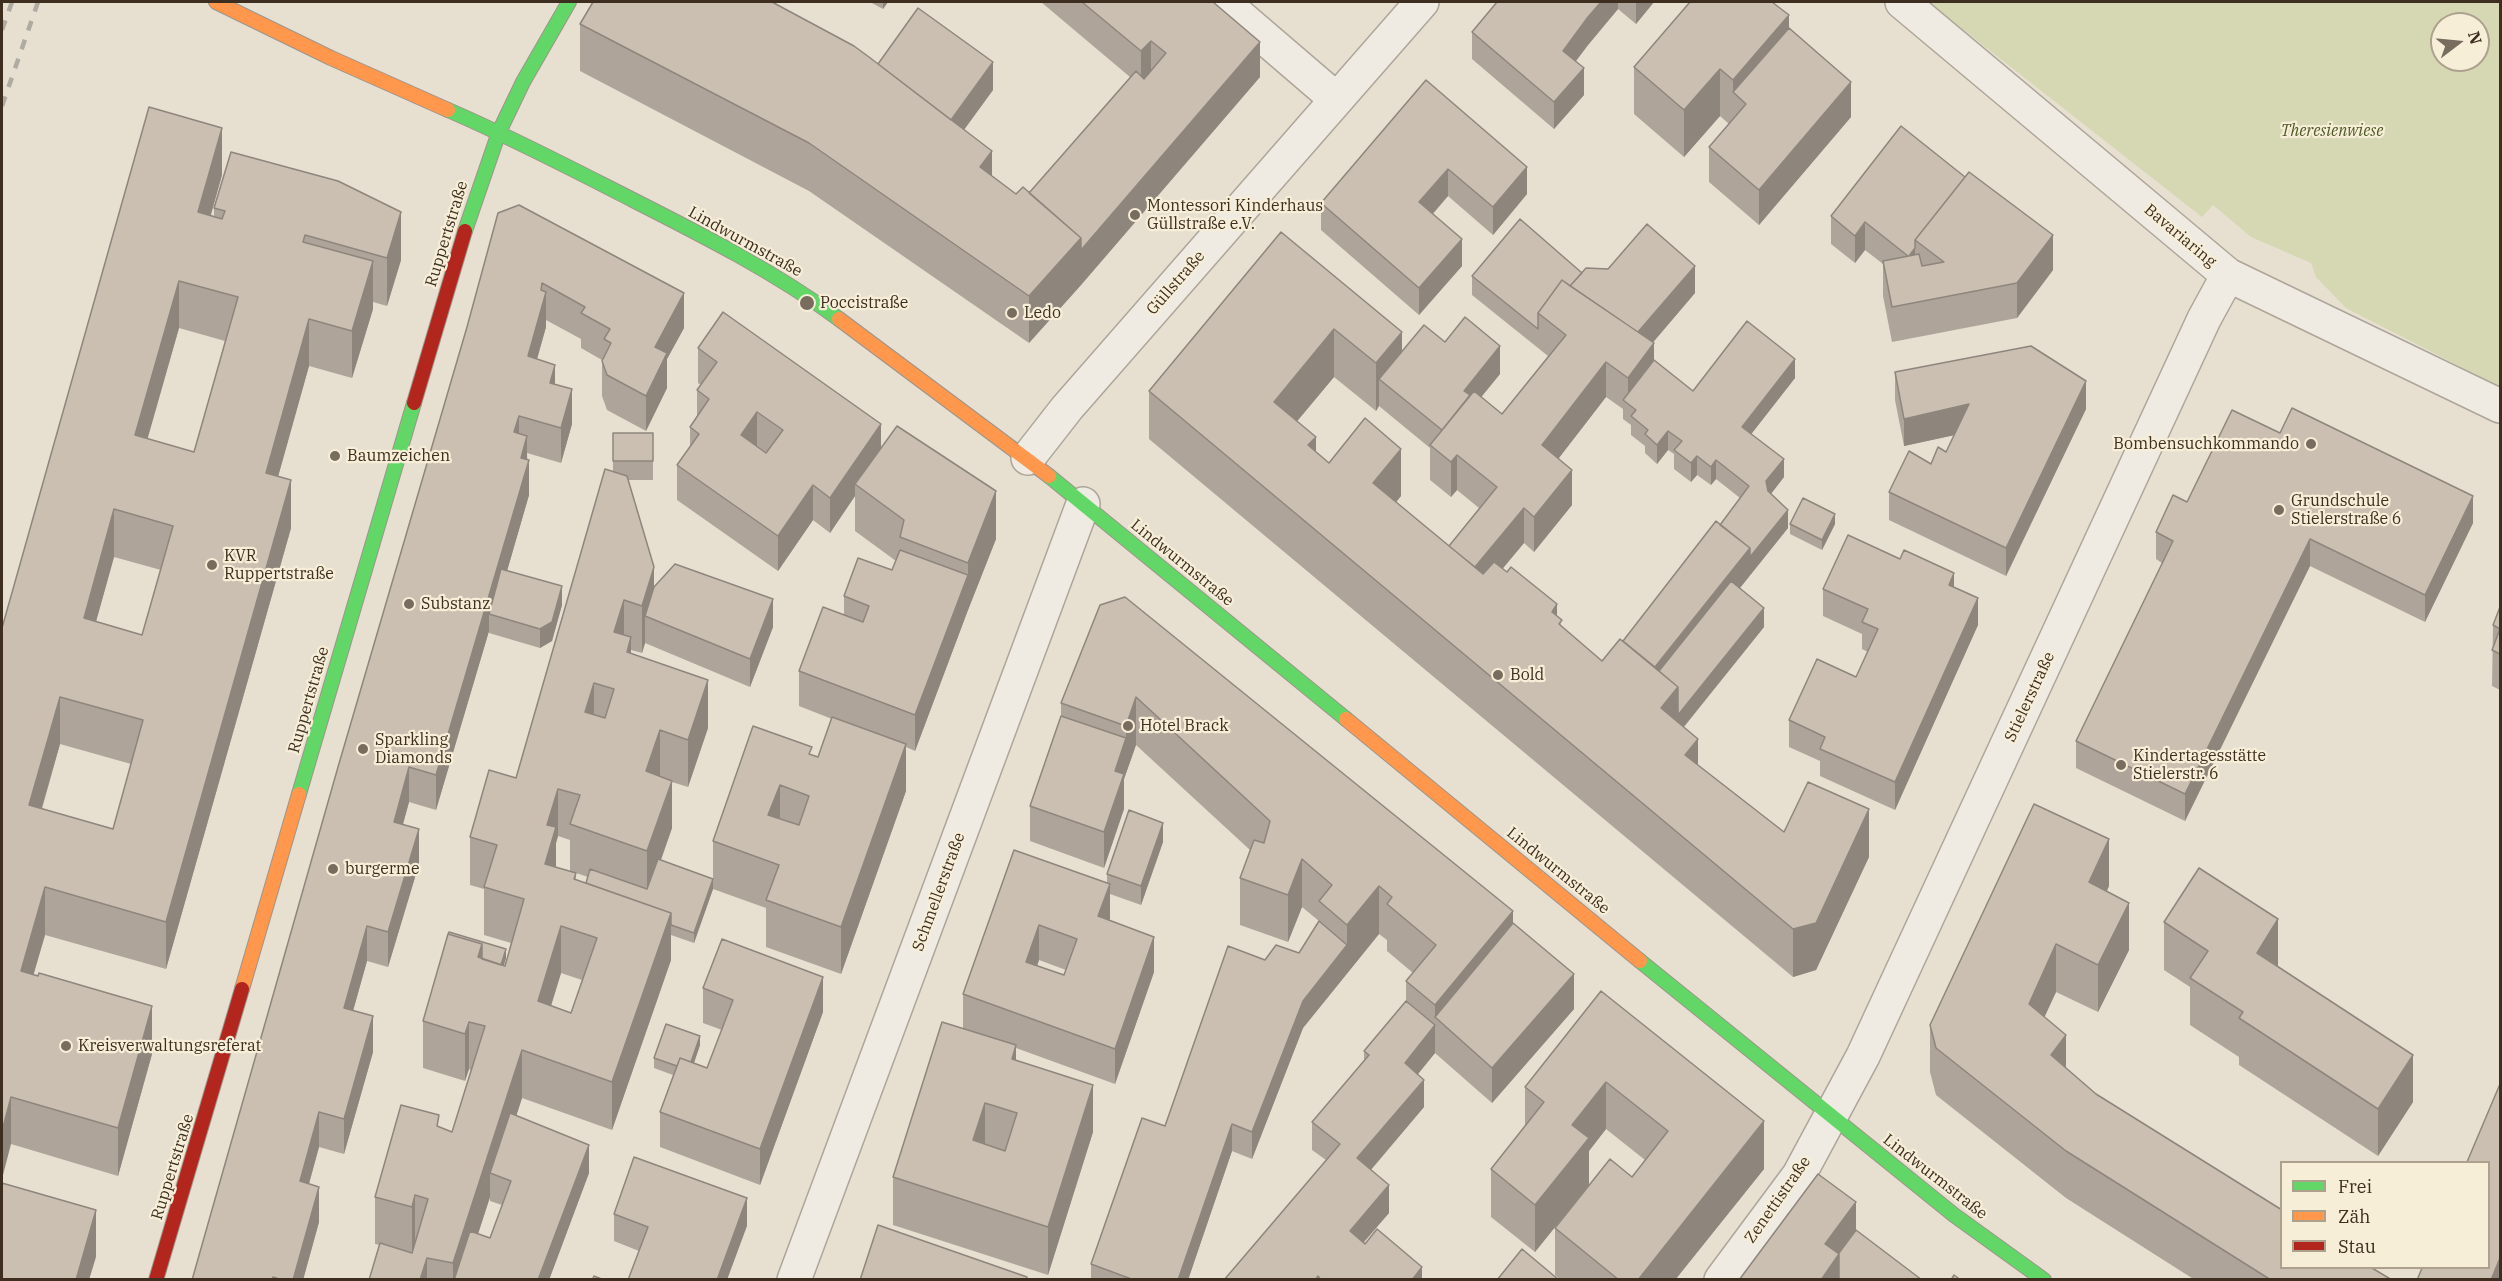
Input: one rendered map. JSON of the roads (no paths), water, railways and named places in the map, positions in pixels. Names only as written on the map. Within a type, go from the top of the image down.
[{"type":"main road","name":"Lindwurmstraße","points":[[216,2],[331,58],[500,132],[733,251],[808,296],[1028,459],[1831,1117],[1954,1215],[2044,1280]]},
{"type":"main road","points":[[500,132],[523,82],[569,2]]},
{"type":"main road","name":"Ruppertstraße","points":[[156,1280],[465,226],[500,132]]},
{"type":"street","points":[[1223,2],[1336,99]]},
{"type":"street","name":"Güllstraße","points":[[1028,459],[1067,408],[1422,2]]},
{"type":"street","name":"Bavariaring","points":[[1902,2],[2228,275],[2500,406]]},
{"type":"street","name":"Stielerstraße","points":[[1831,1117],[1877,1027],[2204,319],[2228,275]]},
{"type":"street","name":"Schmellerstraße","points":[[794,1280],[1083,504]]},
{"type":"street","name":"Zenettistraße","points":[[1721,1280],[1799,1175],[1831,1117]]},
{"type":"railway","points":[[2,30],[12,2]]},
{"type":"railway","points":[[2,106],[38,2]]},
{"type":"place","name":"Montessori Kinderhaus Güllstraße e.V.","points":[[1135,215]]},
{"type":"place","name":"Poccistraße","points":[[807,303]]},
{"type":"place","name":"Ledo","points":[[1012,313]]},
{"type":"place","name":"Bombensuchkommando","points":[[2311,444]]},
{"type":"place","name":"Baumzeichen","points":[[335,456]]},
{"type":"place","name":"Grundschule Stielerstraße 6","points":[[2279,510]]},
{"type":"place","name":"KVR Ruppertstraße","points":[[212,565]]},
{"type":"place","name":"Substanz","points":[[409,604]]},
{"type":"place","name":"Bold","points":[[1498,675]]},
{"type":"place","name":"Hotel Brack","points":[[1128,726]]},
{"type":"place","name":"Sparkling Diamonds","points":[[363,749]]},
{"type":"place","name":"Kindertagesstätte Stielerstr. 6","points":[[2121,765]]},
{"type":"place","name":"burgerme","points":[[333,869]]},
{"type":"place","name":"Kreisverwaltungsreferat","points":[[66,1046]]},
{"type":"park label","name":"Theresienwiese","points":[[2332,131]]}]
